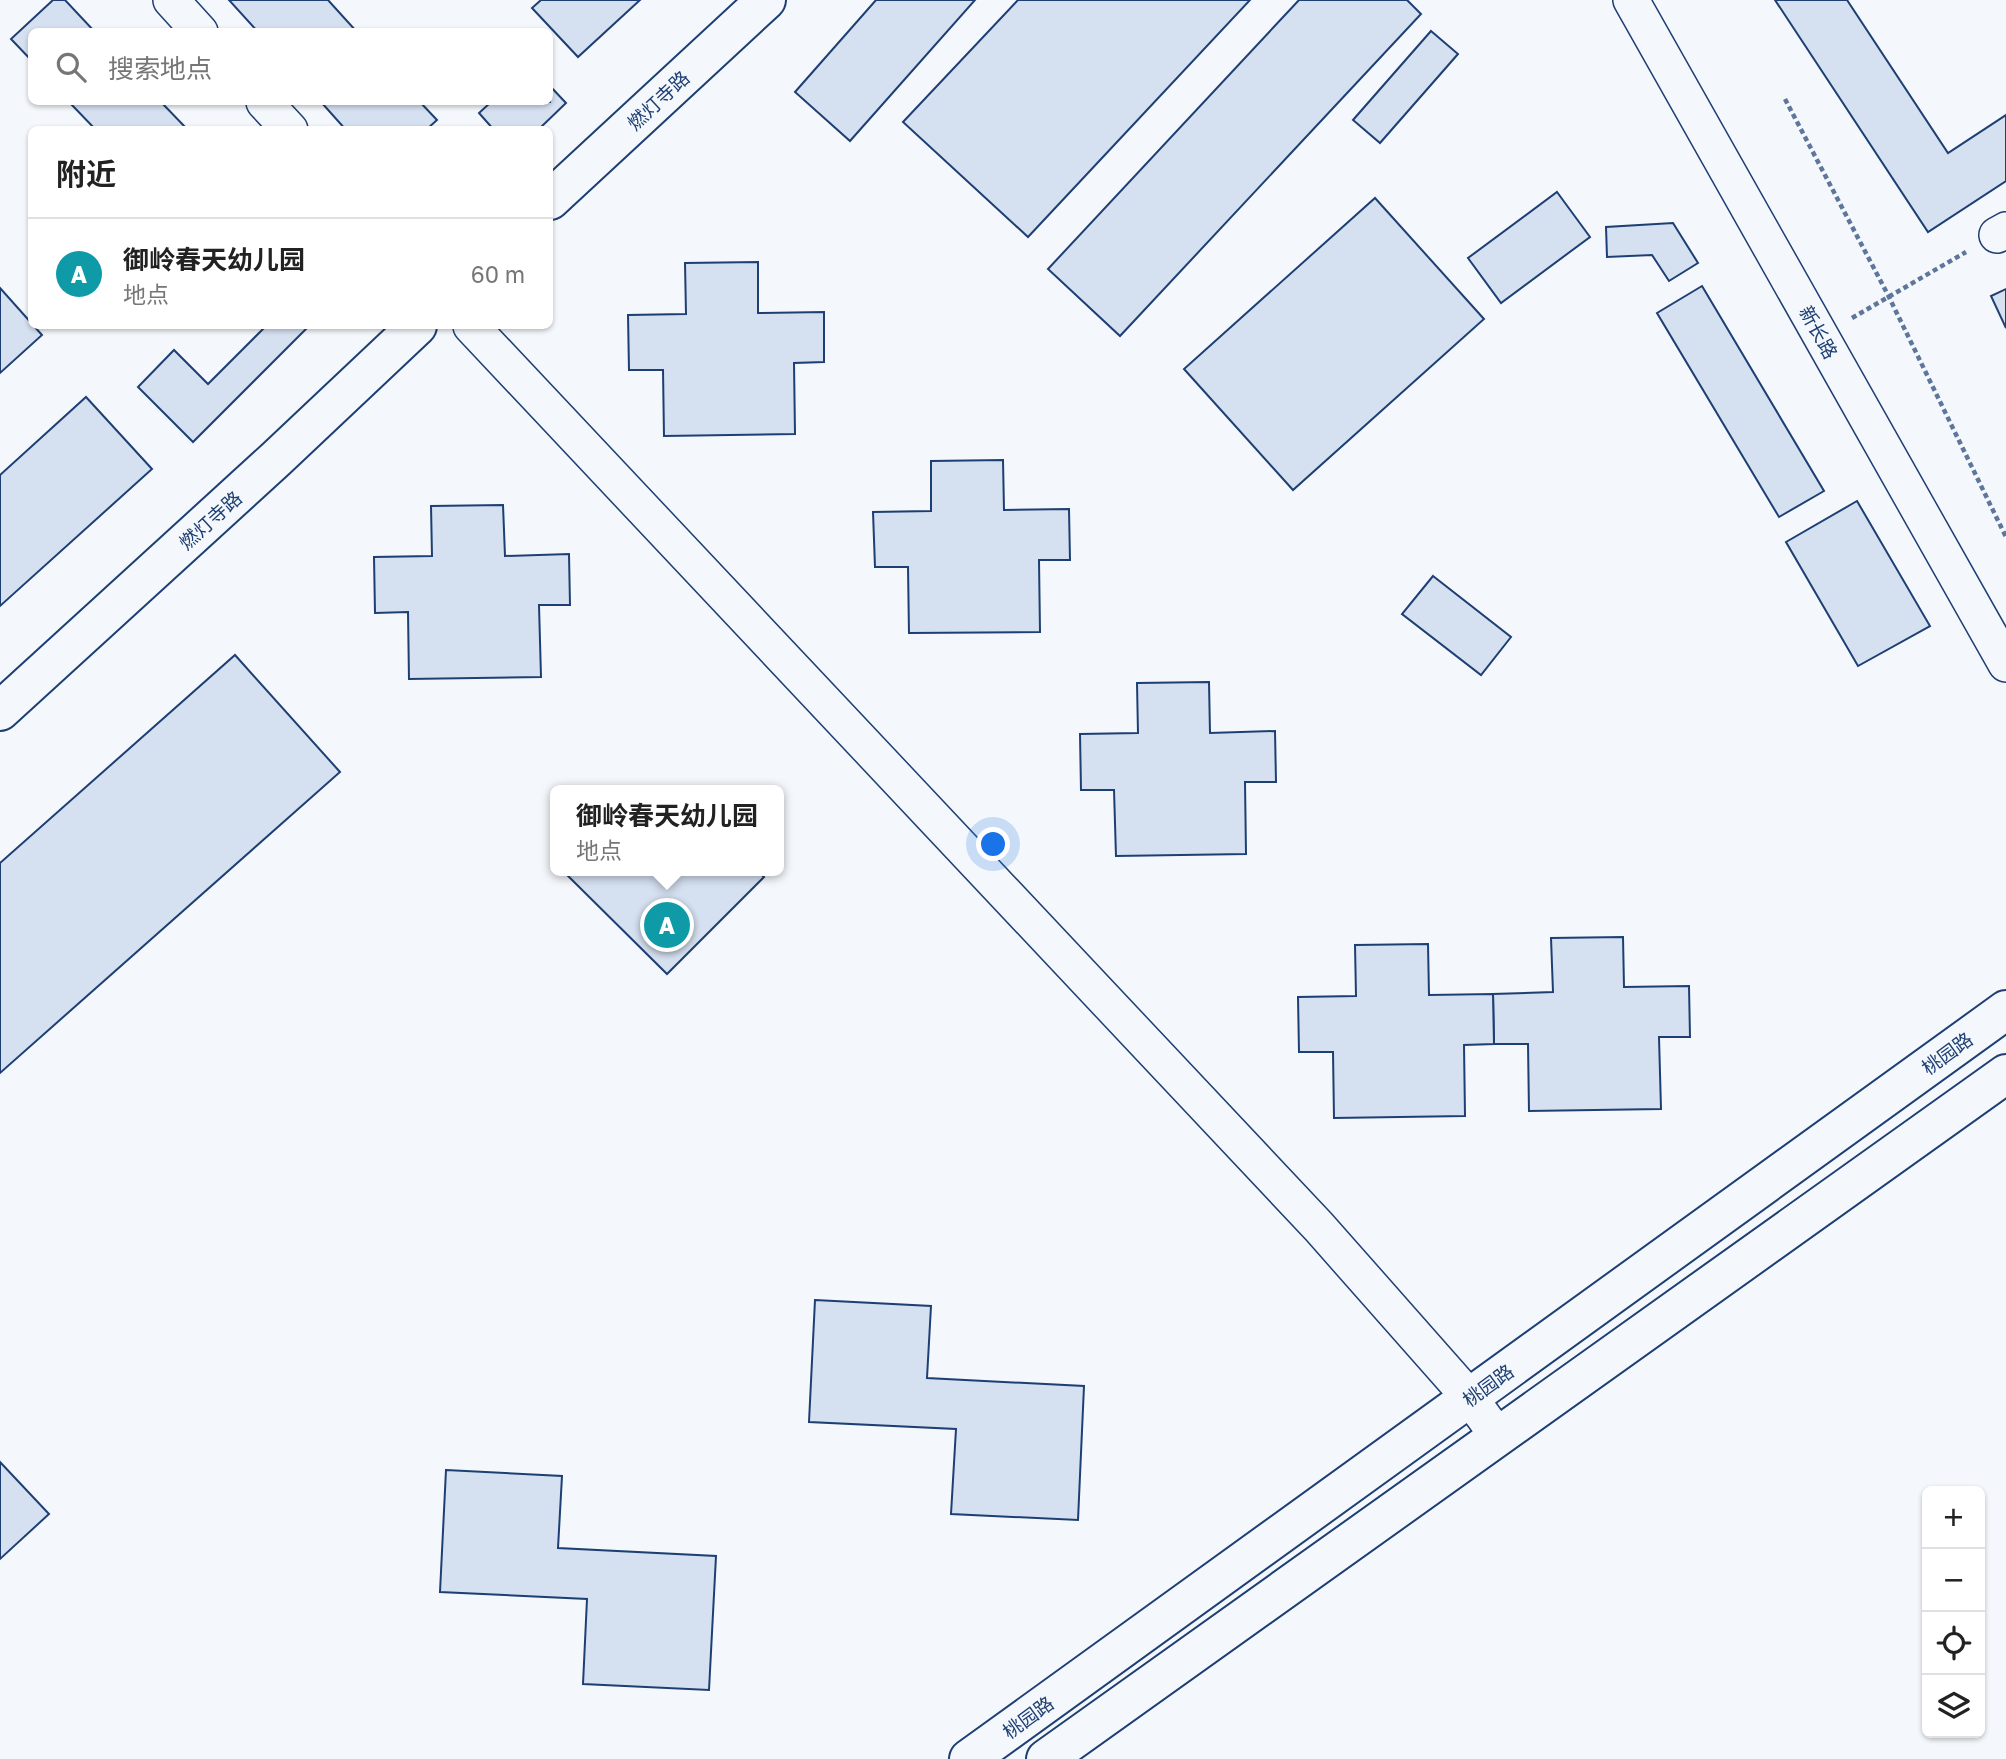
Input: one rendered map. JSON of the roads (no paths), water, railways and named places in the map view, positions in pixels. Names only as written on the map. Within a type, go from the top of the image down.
[{"type":"main road","name":"燃灯寺路","points":[[553,197],[766,0]]},
{"type":"main road","name":"燃灯寺路","points":[[0,711],[414,329]]},
{"type":"main road","name":"桃园路","points":[[969,1759],[2006,1010]]},
{"type":"main road","points":[[1046,1759],[2006,1074]]},
{"type":"street","points":[[171,0],[196,28]]},
{"type":"street","name":"新长路","points":[[1631,0],[2006,664]]},
{"type":"street","points":[[267,105],[286,126]]},
{"type":"street","points":[[474,329],[1319,1227],[1469,1398],[1497,1435]]},
{"type":"place","name":"御岭春天幼儿园","points":[[667,925]]}]
